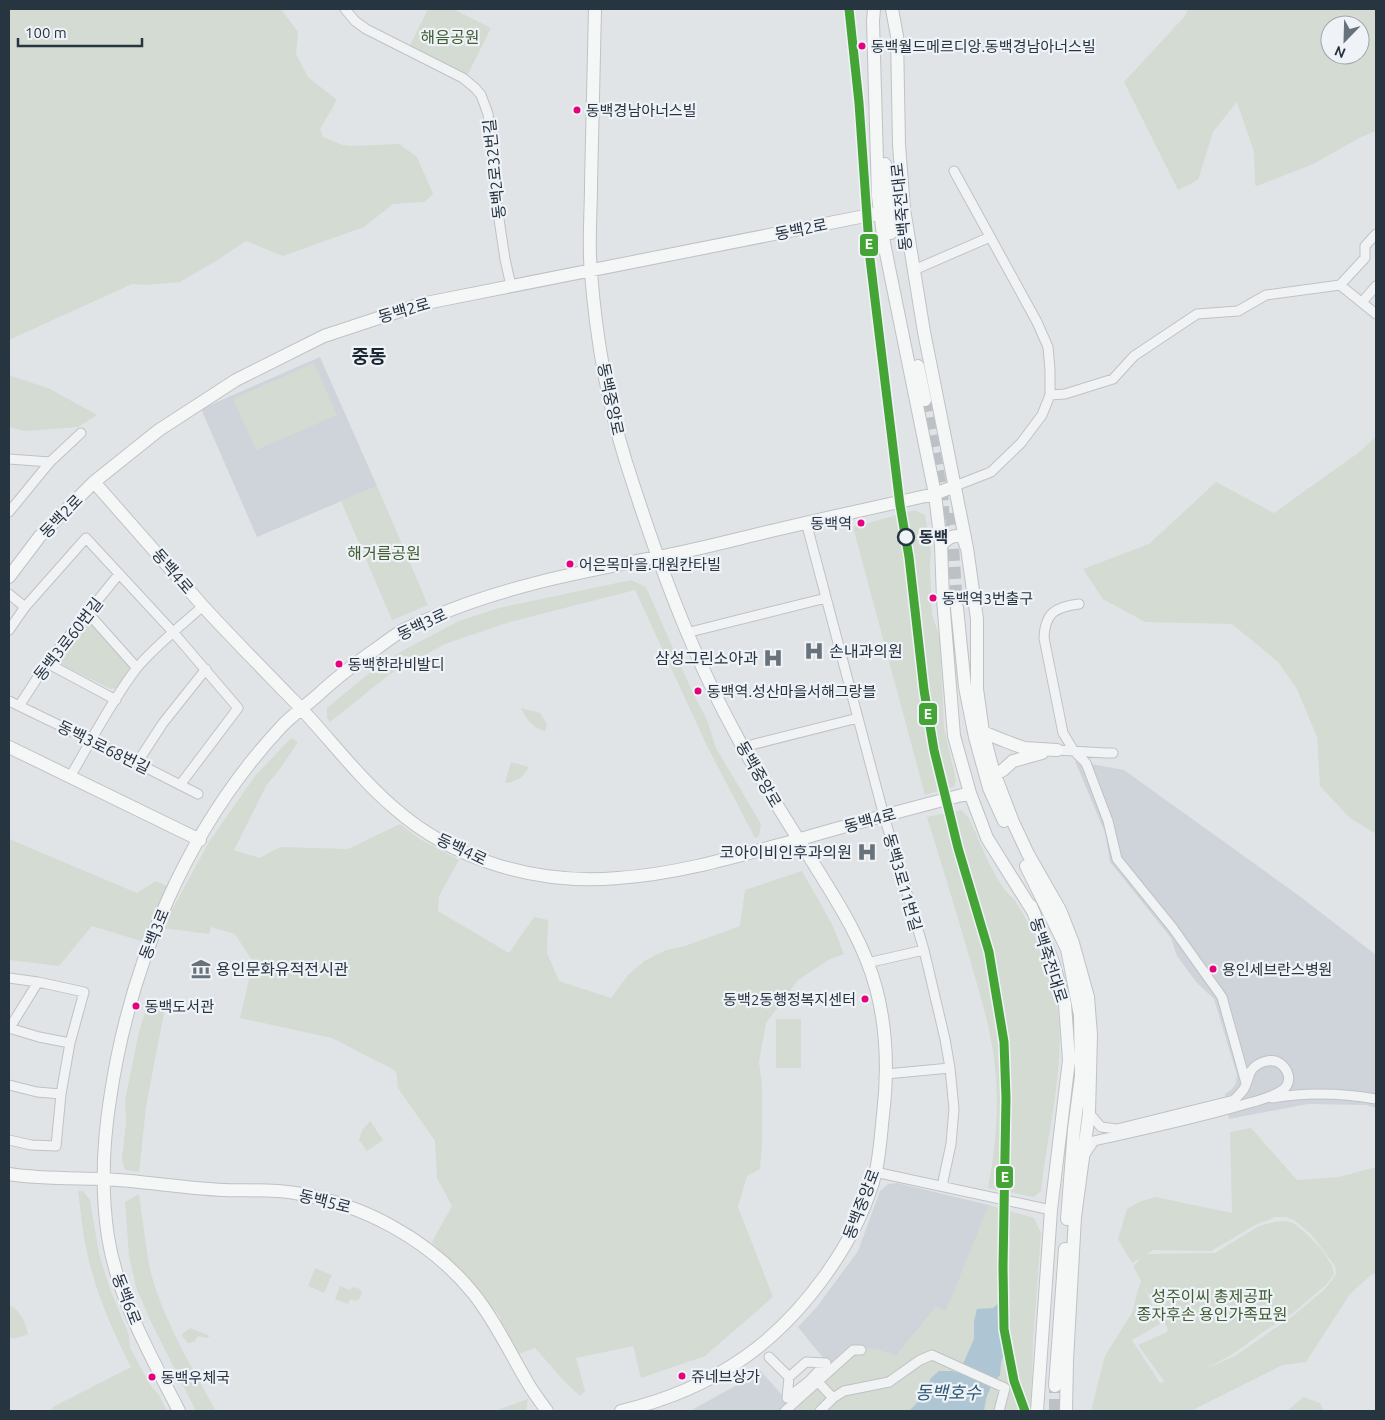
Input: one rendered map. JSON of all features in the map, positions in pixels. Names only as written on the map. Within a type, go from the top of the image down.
[{"type":"street","name":"동백2로32번길","points":[[345,9],[355,21],[366,29],[463,78],[481,96],[488,114],[504,259],[511,286]]},
{"type":"street","name":"동백중앙로","points":[[595,9],[590,271],[601,354],[622,449],[686,633],[710,684],[743,747],[841,909],[868,963],[880,1004],[884,1033],[886,1074],[876,1172],[858,1219],[837,1259],[811,1294],[779,1329],[743,1359],[708,1379],[660,1400],[620,1411]]},
{"type":"street","points":[[874,9],[876,150],[880,213],[884,243],[934,494],[941,545],[943,599],[954,736],[970,792],[987,838],[1034,912]]},
{"type":"street","name":"동백죽전대로","points":[[878,9],[886,175],[892,238],[929,401],[903,237],[895,149],[888,9]]},
{"type":"street","points":[[892,9],[897,36],[899,145],[904,208],[924,332],[967,548],[977,618],[977,689],[984,732],[994,775],[1028,854],[1060,910],[1073,943],[1088,997],[1091,1035],[1089,1113],[1075,1217],[1066,1411]]},
{"type":"street","points":[[954,171],[1037,322],[1048,347],[1050,395],[1042,415],[1032,429],[1021,443],[991,472],[955,486]]},
{"type":"street","name":"동백2로","points":[[9,577],[40,536],[94,482],[159,430],[213,394],[263,365],[324,336],[421,304],[880,213]]},
{"type":"street","points":[[1050,395],[1073,392],[1113,379],[1134,356],[1197,314],[1238,311],[1266,295],[1340,284],[1365,258],[1365,246],[1376,234]]},
{"type":"street","points":[[914,270],[990,238]]},
{"type":"street","points":[[1340,284],[1376,314]]},
{"type":"street","points":[[1362,302],[1376,286]]},
{"type":"street","points":[[9,512],[50,462],[81,434]]},
{"type":"street","points":[[923,436],[933,449],[939,450],[945,447],[945,438]]},
{"type":"street","points":[[9,459],[50,462]]},
{"type":"street","name":"동백4로","points":[[94,482],[203,606],[369,784],[409,820],[427,833],[463,852],[519,871],[573,879],[618,878],[719,861],[970,792]]},
{"type":"street","name":"동백3로","points":[[104,1179],[105,1136],[121,1035],[136,983],[180,875],[217,810],[257,754],[284,723],[302,710],[344,671],[399,632],[476,600],[528,584],[658,557],[934,494],[955,486]]},
{"type":"street","name":"동백3로11번길","points":[[806,522],[884,816],[924,950],[950,1068],[954,1096],[954,1125],[942,1186]]},
{"type":"street","points":[[941,545],[948,537],[958,536],[963,537],[967,548]]},
{"type":"street","points":[[9,630],[25,607],[86,538],[173,632],[238,708],[180,785]]},
{"type":"street","name":"동백3로60번길","points":[[19,706],[47,663],[119,574]]},
{"type":"street","points":[[9,594],[25,607]]},
{"type":"street","points":[[686,633],[826,598]]},
{"type":"street","points":[[1079,604],[1065,605],[1055,610],[1048,616],[1044,627],[1044,638],[1063,733],[1074,750],[1086,763],[1108,821],[1117,859],[1172,926],[1222,997],[1246,1083]]},
{"type":"street","points":[[70,777],[137,668],[173,632],[203,606]]},
{"type":"street","name":"동백죽전대로","points":[[1038,1388],[1051,1210],[1069,1060],[1065,1004],[1053,962],[1034,912],[986,817],[964,746],[956,685],[953,607],[965,687],[975,737],[989,788],[1067,948],[1080,1015],[1081,1072],[1074,1130],[1055,1386]]},
{"type":"street","points":[[88,613],[137,668]]},
{"type":"street","points":[[47,663],[116,700]]},
{"type":"street","points":[[137,763],[163,722],[206,669]]},
{"type":"street","name":"동백3로68번길","points":[[9,701],[198,794]]},
{"type":"street","points":[[743,747],[858,718]]},
{"type":"street","points":[[984,732],[1014,745],[1036,749],[1074,750],[1085,753],[1113,752]]},
{"type":"street","points":[[9,747],[200,840]]},
{"type":"street","points":[[994,775],[1021,757],[1057,750]]},
{"type":"street","points":[[1054,923],[1073,943]]},
{"type":"street","points":[[868,963],[924,950]]},
{"type":"street","points":[[9,978],[84,992],[70,1043],[61,1094],[56,1146],[31,1145],[9,1140]]},
{"type":"street","points":[[38,982],[9,1028],[38,1037],[70,1043]]},
{"type":"street","points":[[1081,1072],[1091,1035]]},
{"type":"street","points":[[1238,1053],[1243,1059],[1257,1066]]},
{"type":"street","points":[[1084,1156],[1094,1141],[1214,1113],[1258,1100],[1283,1090],[1287,1086],[1288,1074],[1278,1062],[1267,1061],[1257,1066],[1251,1072],[1239,1095],[1234,1100],[1117,1129],[1101,1127],[1089,1113]]},
{"type":"street","points":[[886,1074],[950,1068]]},
{"type":"street","points":[[9,1085],[37,1092],[61,1094]]},
{"type":"street","points":[[1287,1086],[1298,1093]]},
{"type":"street","points":[[1258,1100],[1298,1093],[1348,1094],[1376,1099]]},
{"type":"street","points":[[876,1172],[1051,1210]]},
{"type":"street","name":"동백5로","points":[[9,1174],[30,1177],[104,1179],[224,1190],[294,1193],[336,1202],[376,1218],[396,1228],[436,1256],[473,1292],[507,1344],[527,1382],[547,1411]]},
{"type":"street","name":"동백6로","points":[[104,1179],[108,1237],[114,1265],[140,1332],[179,1411]]},
{"type":"street","points":[[784,1411],[852,1350],[861,1350]]},
{"type":"street","points":[[820,1411],[844,1391],[890,1382],[920,1360],[932,1355],[1006,1388],[1000,1411]]},
{"type":"street","points":[[768,1357],[790,1377]]},
{"type":"street","points":[[806,1362],[826,1363],[809,1381],[787,1398],[790,1377],[796,1368],[806,1362]]},
{"type":"street","points":[[818,1382],[834,1398]]},
{"type":"street","points":[[1037,1411],[1038,1388]]},
{"type":"street","points":[[1038,1388],[1040,1411]]},
{"type":"shaded area","points":[[320,357],[377,486],[257,537],[201,409]]},
{"type":"shaded area","name":"용인세브란스병원","points":[[1075,761],[1124,770],[1298,895],[1376,955],[1376,1108],[1366,1105],[1308,1104],[1229,1119],[1225,1094],[1236,1083],[1237,1075],[1214,999],[1197,983],[1177,956],[1171,938],[1110,862],[1105,833]]},
{"type":"shaded area","points":[[897,1183],[989,1205],[946,1312],[936,1307],[896,1356],[874,1349],[832,1369],[798,1327],[816,1308],[858,1251],[880,1191],[888,1184]]},
{"type":"shaded area","points":[[759,1369],[790,1404],[782,1411],[690,1411],[737,1385]]},
{"type":"green space","points":[[9,9],[281,9],[298,32],[296,54],[308,77],[337,100],[320,129],[323,137],[343,145],[352,146],[399,144],[417,157],[433,194],[424,202],[393,204],[364,227],[283,256],[246,241],[180,282],[147,285],[132,284],[9,340]]},
{"type":"green space","name":"해음공원","points":[[428,9],[453,9],[491,28],[467,76],[409,47]]},
{"type":"green space","points":[[1188,9],[1376,9],[1376,131],[1361,137],[1313,164],[1257,186],[1255,185],[1254,152],[1237,102],[1213,132],[1198,180],[1178,190],[1124,82],[1185,16]]},
{"type":"green space","points":[[314,363],[337,415],[256,450],[233,399]]},
{"type":"green space","points":[[9,375],[50,389],[97,415],[78,427],[25,431],[9,427]]},
{"type":"green space","points":[[1376,437],[1376,834],[1350,818],[1320,786],[1317,737],[1297,689],[1278,662],[1232,624],[1145,622],[1103,599],[1083,569],[1149,544],[1216,482],[1274,513],[1358,453]]},
{"type":"green space","name":"해거름공원","points":[[377,486],[428,605],[392,620],[341,501]]},
{"type":"green space","points":[[915,510],[925,515],[931,552],[932,615],[940,638],[944,728],[956,780],[954,787],[925,795],[853,527]]},
{"type":"green space","points":[[631,580],[646,587],[692,691],[707,720],[716,748],[761,824],[759,836],[755,838],[707,746],[635,590],[510,622],[445,644],[390,674],[330,722],[327,718],[327,708],[378,666],[459,621],[499,608]]},
{"type":"green space","points":[[89,622],[130,669],[117,688],[111,689],[58,663],[58,657],[82,624]]},
{"type":"green space","points":[[521,708],[540,713],[547,724],[545,731],[536,728],[525,716]]},
{"type":"green space","points":[[291,738],[298,742],[266,786],[234,850],[260,858],[280,847],[348,849],[400,824],[420,839],[459,860],[439,896],[438,911],[509,953],[534,917],[548,920],[547,953],[559,981],[611,998],[629,974],[646,960],[666,950],[685,946],[740,926],[745,890],[802,871],[832,924],[844,954],[830,959],[798,980],[766,1023],[759,1062],[762,1085],[760,1169],[747,1176],[738,1207],[773,1297],[705,1356],[641,1378],[633,1346],[576,1358],[585,1391],[580,1396],[535,1348],[519,1354],[503,1327],[499,1315],[432,1242],[452,1206],[437,1178],[435,1141],[398,1088],[396,1071],[332,1038],[240,1018],[253,962],[235,934],[211,927],[209,934],[162,928],[209,842],[255,776]]},
{"type":"green space","points":[[511,762],[529,767],[520,778],[505,783]]},
{"type":"green space","points":[[961,810],[969,818],[997,878],[1015,901],[1029,924],[1047,965],[1055,993],[1060,1049],[1058,1078],[1041,1191],[1034,1197],[988,1188],[995,1140],[997,1108],[996,1075],[992,1047],[978,987],[927,817]]},
{"type":"green space","points":[[9,839],[137,893],[156,881],[167,886],[144,942],[92,926],[59,966],[9,960]]},
{"type":"green space","points":[[150,997],[166,1002],[146,1107],[139,1172],[125,1170],[122,1160],[126,1122],[125,1100],[139,1032]]},
{"type":"green space","points":[[776,1019],[801,1019],[801,1068],[776,1068]]},
{"type":"green space","points":[[370,1121],[383,1140],[367,1151],[359,1140],[362,1130]]},
{"type":"green space","name":"성주이씨 총제공파 종자후손 용인가족묘원","points":[[1251,1128],[1297,1180],[1339,1177],[1376,1167],[1376,1274],[1372,1274],[1350,1294],[1306,1362],[1283,1365],[1191,1411],[1091,1411],[1105,1356],[1133,1311],[1141,1281],[1133,1266],[1141,1258],[1132,1263],[1118,1239],[1127,1209],[1139,1202],[1155,1197],[1232,1213],[1230,1132]],"holes":[[[1276,1217],[1286,1217],[1294,1220],[1311,1234],[1335,1266],[1336,1274],[1325,1289],[1293,1316],[1235,1356],[1205,1369],[1233,1354],[1293,1313],[1326,1285],[1334,1274],[1332,1266],[1322,1250],[1307,1234],[1293,1223],[1286,1221],[1259,1226],[1215,1253],[1146,1254],[1153,1250],[1211,1251],[1257,1224]],[[1144,1286],[1168,1329],[1167,1332],[1138,1345],[1164,1381],[1160,1383],[1132,1340],[1160,1324]]]},
{"type":"green space","points":[[78,1191],[83,1191],[90,1200],[99,1254],[110,1289],[129,1335],[130,1348],[167,1411],[53,1411],[51,1408],[131,1367],[111,1326],[90,1267]]},
{"type":"green space","points":[[139,1194],[151,1273],[163,1309],[179,1344],[216,1411],[196,1411],[150,1320],[136,1287],[129,1256],[125,1202]]},
{"type":"green space","points":[[989,1205],[1034,1218],[1041,1233],[1033,1341],[1031,1411],[782,1411],[832,1369],[832,1361],[849,1345],[874,1349],[896,1356],[936,1307],[946,1311]]},
{"type":"green space","points":[[315,1268],[332,1275],[324,1293],[308,1286]]},
{"type":"green space","points":[[340,1286],[349,1290],[354,1287],[360,1289],[362,1293],[360,1298],[356,1301],[350,1300],[348,1304],[335,1299]]},
{"type":"green space","points":[[9,1305],[17,1310],[22,1317],[28,1334],[19,1338],[9,1338]]},
{"type":"green space","points":[[190,1328],[210,1336],[207,1338],[198,1336],[194,1342],[188,1343],[182,1336]]},
{"type":"green space","points":[[1303,1397],[1320,1403],[1324,1411],[1287,1411]]},
{"type":"green space","points":[[528,1399],[526,1411],[495,1411]]},
{"type":"water","name":"동백호수","points":[[1000,1302],[1006,1329],[1005,1350],[1000,1375],[991,1386],[984,1411],[909,1411],[922,1398],[931,1378],[939,1371],[959,1373],[974,1339],[974,1321],[977,1309],[993,1308]]},
{"type":"tunnel","points":[[925,400],[942,492],[944,526]]},
{"type":"tunnel","points":[[951,513],[957,608]]},
{"type":"tunnel","points":[[1055,1386],[1055,1411]]},
{"type":"transit line","name":"E","points":[[849,9],[859,103],[870,259],[900,505],[909,557],[924,690],[934,750],[958,848],[989,952],[1004,1042],[1006,1098],[1003,1267],[1004,1329],[1014,1381],[1025,1411]]},
{"type":"place","name":"동백월드메르디앙.동백경남아너스빌","points":[[862,46]]},
{"type":"place","name":"동백경남아너스빌","points":[[577,110]]},
{"type":"place","name":"동백역","points":[[861,523]]},
{"type":"place","name":"동백","points":[[906,537]]},
{"type":"place","name":"어은목마을.대원칸타빌","points":[[570,564]]},
{"type":"place","name":"동백역3번출구","points":[[933,598]]},
{"type":"place","name":"손내과의원","points":[[814,651]]},
{"type":"place","name":"삼성그린소아과","points":[[773,658]]},
{"type":"place","name":"동백한라비발디","points":[[339,664]]},
{"type":"place","name":"동백역.성산마을서해그랑블","points":[[698,691]]},
{"type":"place","name":"코아이비인후과의원","points":[[867,852]]},
{"type":"place","name":"용인문화유적전시관","points":[[201,969]]},
{"type":"place","name":"용인세브란스병원","points":[[1213,969]]},
{"type":"place","name":"동백2동행정복지센터","points":[[865,999]]},
{"type":"place","name":"동백도서관","points":[[136,1006]]},
{"type":"place","name":"쥬네브상가","points":[[682,1376]]},
{"type":"place","name":"동백우체국","points":[[152,1377]]},
{"type":"district","name":"중동","points":[[369,356]]}]
